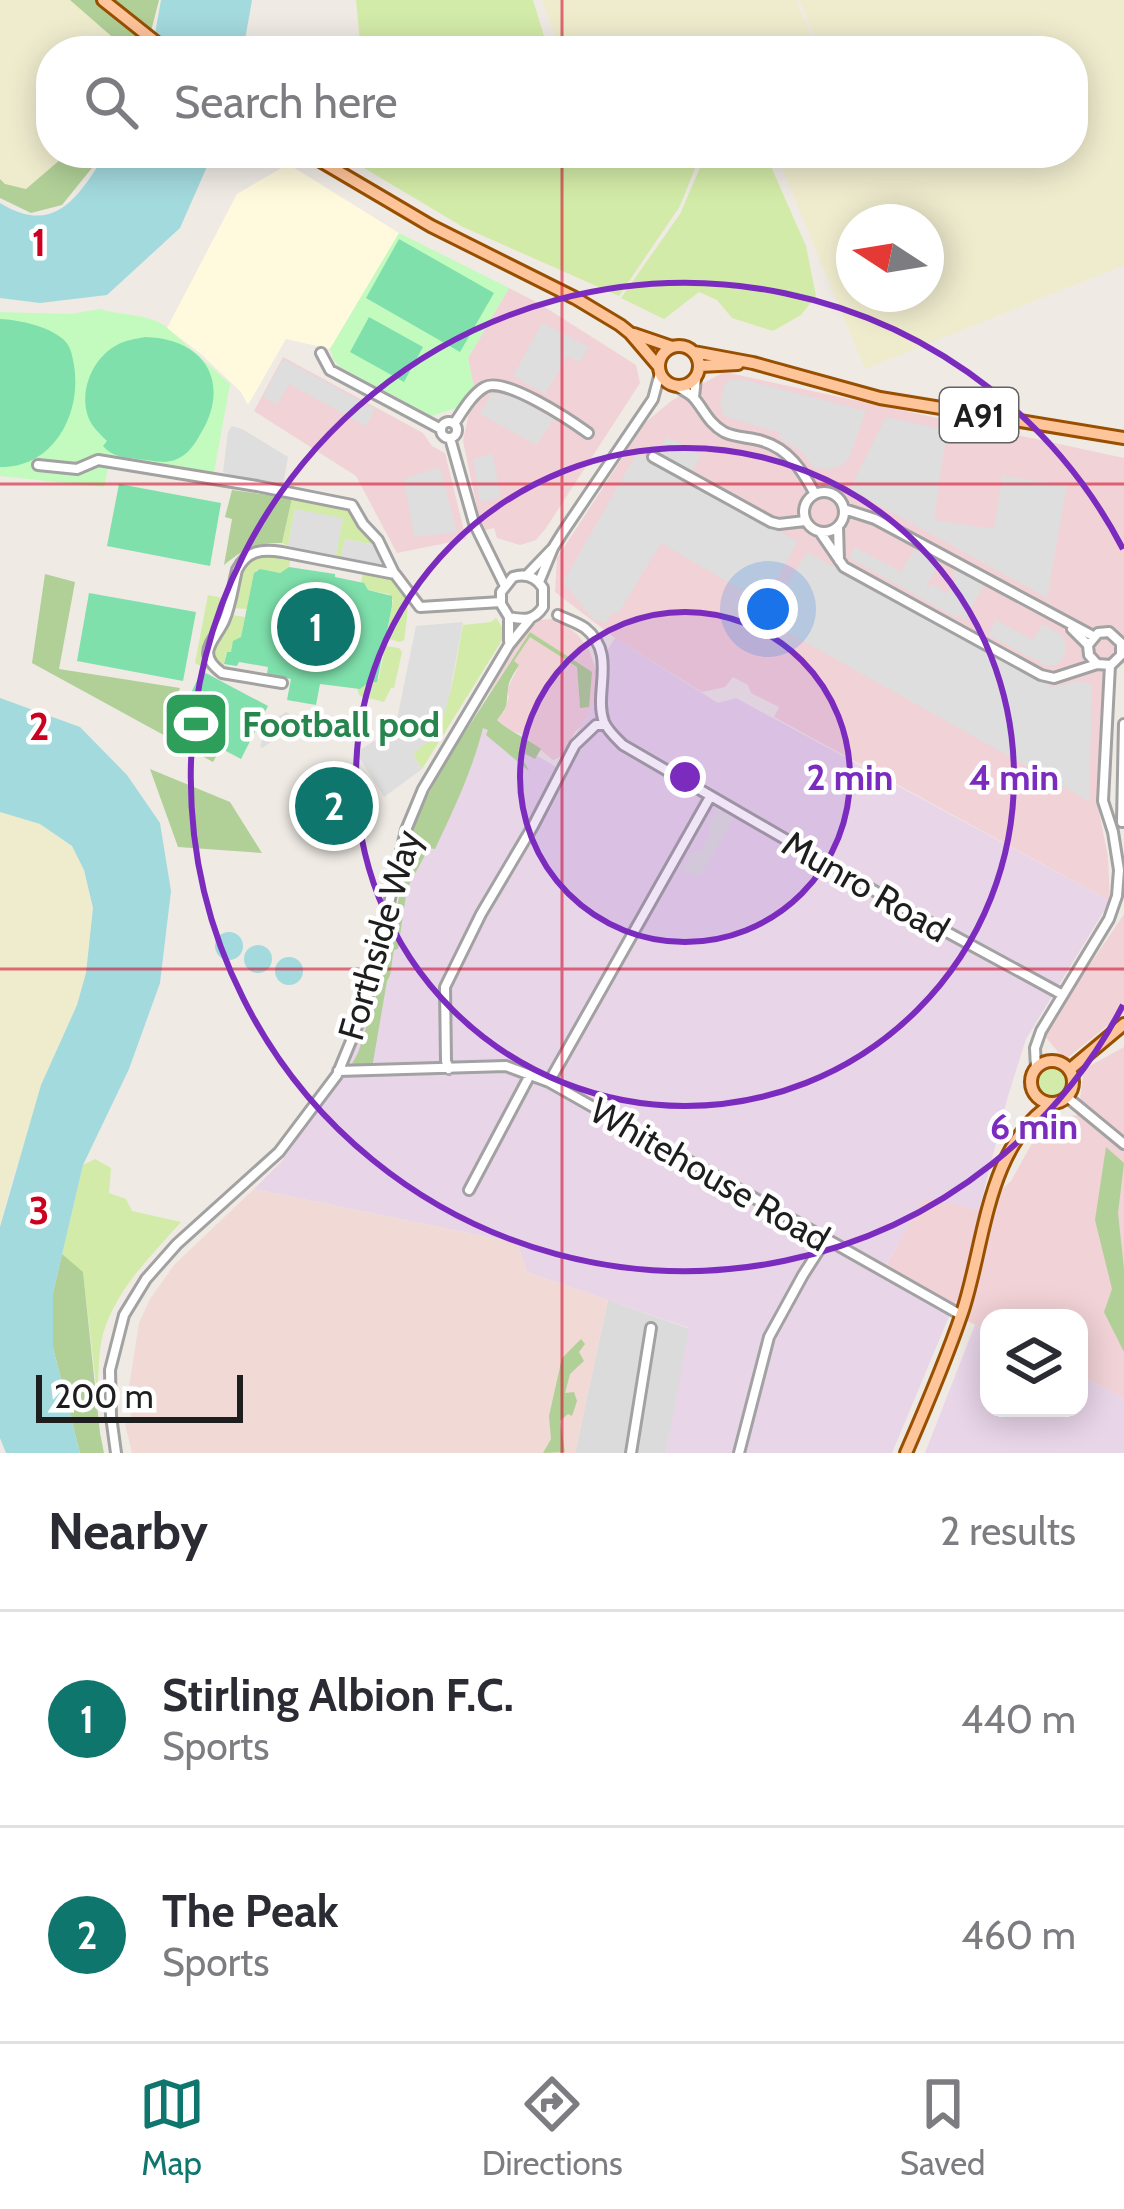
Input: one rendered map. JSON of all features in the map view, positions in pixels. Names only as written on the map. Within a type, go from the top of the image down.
[{"type":"main road","points":[[103,0],[147,36]]},
{"type":"main road","name":"A91","points":[[332,168],[431,226],[575,298],[630,333],[880,398],[1124,438]]},
{"type":"main road","name":"A91","points":[[630,333],[674,386],[687,385],[698,372],[754,363]]},
{"type":"main road","points":[[660,370],[662,355],[672,347]]},
{"type":"main road","points":[[694,352],[698,372]]},
{"type":"main road","points":[[1069,1070],[1124,1024]]},
{"type":"main road","points":[[1036,1114],[1031,1081],[1036,1069],[1053,1061],[1069,1070]]},
{"type":"main road","points":[[907,1453],[961,1316],[1001,1169],[1036,1114],[1067,1097],[1072,1087],[1069,1070]]},
{"type":"main road","points":[[1034,1093],[1053,1103]]},
{"type":"street","points":[[321,353],[330,370],[450,438]]},
{"type":"street","points":[[558,615],[539,582],[553,548],[652,399],[660,370]]},
{"type":"street","points":[[694,397],[698,372]]},
{"type":"street","points":[[454,424],[473,398],[496,384],[588,433]]},
{"type":"street","points":[[652,399],[674,386],[694,397],[705,417],[722,431],[782,448],[801,469],[814,494]]},
{"type":"street","points":[[441,429],[446,423],[454,424]]},
{"type":"street","points":[[450,438],[457,432],[454,424]]},
{"type":"street","points":[[450,438],[474,523],[504,584],[500,602],[509,616],[509,645]]},
{"type":"street","points":[[653,458],[771,522],[805,521],[820,532],[844,567],[1041,675],[1054,678],[1097,664],[1109,665],[1121,655],[1118,638],[1109,632],[1090,645],[1070,671]]},
{"type":"street","points":[[38,465],[77,470],[98,460],[352,505],[420,608],[500,602]]},
{"type":"street","points":[[801,469],[805,521]]},
{"type":"street","points":[[805,505],[814,494],[838,497],[842,518],[839,561]]},
{"type":"street","points":[[820,532],[827,532],[842,518],[875,519],[1065,622],[1090,645],[1097,664]]},
{"type":"street","points":[[504,584],[526,575],[553,548]]},
{"type":"street","points":[[282,683],[222,674],[211,664],[209,642],[226,616],[240,563],[264,549],[395,574]]},
{"type":"street","points":[[526,575],[539,582]]},
{"type":"street","points":[[509,616],[530,619],[541,611],[545,599]]},
{"type":"street","points":[[449,1069],[445,987],[574,745],[596,725],[605,725],[600,651],[585,628],[541,611]]},
{"type":"street","name":"Forthside Way","points":[[116,1453],[110,1370],[124,1315],[146,1279],[177,1244],[279,1152],[338,1071],[365,1006],[406,830],[430,775],[509,645],[530,619]]},
{"type":"street","points":[[1036,1069],[1035,1048],[1061,994],[1120,896],[1113,832],[1103,800],[1109,665]]},
{"type":"street","points":[[1122,822],[1124,724]]},
{"type":"street","name":"Munro Road","points":[[605,725],[623,745],[1061,994]]},
{"type":"street","points":[[1103,790],[1122,790]]},
{"type":"street","points":[[549,1082],[710,796]]},
{"type":"street","name":"Whitehouse Road","points":[[338,1071],[506,1066],[549,1082],[961,1316]]},
{"type":"street","points":[[469,1190],[530,1075]]},
{"type":"street","points":[[1067,1097],[1124,1144]]},
{"type":"street","points":[[739,1453],[770,1337],[811,1263],[829,1242]]},
{"type":"street","points":[[631,1453],[651,1328]]},
{"type":"shaded area","points":[[0,0],[70,0],[111,36],[36,36],[36,168],[50,168],[26,189],[0,179]]},
{"type":"shaded area","points":[[542,0],[796,0],[812,36],[555,36]]},
{"type":"shaded area","points":[[799,0],[1124,0],[1124,265],[865,369],[842,312],[944,312],[944,204],[836,204],[836,299],[782,168],[1088,168],[1088,36],[815,36]]},
{"type":"shaded area","points":[[281,168],[294,168],[399,233],[330,349],[286,339],[248,405],[241,392],[167,328],[237,194]]},
{"type":"shaded area","points":[[509,288],[636,365],[640,383],[546,528],[536,540],[520,545],[497,538],[494,528],[482,531],[463,441],[474,389],[468,358]]},
{"type":"shaded area","points":[[542,323],[589,347],[580,362],[567,356],[545,394],[513,376]]},
{"type":"shaded area","points":[[283,357],[423,433],[445,453],[466,539],[397,553],[356,476],[254,411]]},
{"type":"shaded area","points":[[283,359],[375,409],[366,426],[289,384],[277,405],[263,397]]},
{"type":"shaded area","points":[[724,372],[1124,458],[1124,664],[1103,662],[1098,807],[1110,901],[774,717],[779,707],[733,677],[725,687],[702,692],[615,638],[555,592],[557,558],[645,423],[671,401]]},
{"type":"shaded area","points":[[740,379],[866,411],[849,458],[841,466],[814,468],[801,451],[779,438],[780,433],[724,416],[720,404],[724,385]]},
{"type":"shaded area","points":[[491,394],[510,395],[554,419],[536,445],[480,414]]},
{"type":"shaded area","points":[[886,417],[950,431],[934,520],[994,529],[1002,476],[1067,485],[1047,598],[850,489]]},
{"type":"shaded area","points":[[232,426],[288,457],[283,486],[223,472]]},
{"type":"shaded area","points":[[667,437],[701,455],[692,472],[658,454]]},
{"type":"shaded area","points":[[492,453],[501,497],[480,502],[473,459]]},
{"type":"shaded area","points":[[637,453],[798,542],[762,602],[661,543],[618,614],[613,612],[605,623],[594,620],[563,582]]},
{"type":"shaded area","points":[[440,467],[457,532],[414,537],[404,479]]},
{"type":"shaded area","points":[[295,509],[343,518],[336,555],[288,546]]},
{"type":"shaded area","points":[[345,539],[374,545],[382,558],[380,564],[341,557]]},
{"type":"shaded area","points":[[855,547],[901,572],[914,549],[939,563],[926,587],[931,584],[945,592],[945,597],[956,579],[952,576],[956,569],[984,585],[964,621],[959,614],[957,618],[849,558]]},
{"type":"shaded area","points":[[807,552],[1052,687],[1080,681],[1092,685],[1089,801],[766,620]]},
{"type":"shaded area","points":[[551,619],[577,634],[596,670],[595,712],[575,732],[562,756],[553,760],[497,720],[519,666],[513,662],[530,636],[577,667],[580,707],[591,672],[530,632],[488,696],[511,647],[540,620]]},
{"type":"shaded area","points":[[996,620],[1033,640],[1042,624],[1062,635],[1064,657],[1056,665],[1045,665],[988,635]]},
{"type":"shaded area","points":[[463,622],[441,723],[413,754],[422,769],[384,797],[356,752],[395,729],[416,626]]},
{"type":"shaded area","points":[[615,638],[718,703],[736,698],[1110,901],[1026,1039],[979,1210],[924,1198],[880,1275],[950,1314],[892,1453],[666,1453],[689,1328],[527,1272],[517,1243],[254,1189],[281,1162],[346,1070],[386,959],[414,827],[479,722],[558,768],[610,672],[608,649]]},
{"type":"shaded area","points":[[286,712],[304,721],[262,748],[270,723]]},
{"type":"shaded area","points":[[719,808],[734,817],[699,878],[682,869],[693,850],[699,853]]},
{"type":"shaded area","points":[[0,812],[40,824],[72,846],[84,870],[93,908],[86,973],[77,1005],[58,1047],[0,1227]]},
{"type":"shaded area","points":[[1124,914],[1124,1012],[1065,1060],[1043,1034]]},
{"type":"shaded area","points":[[1124,1047],[1124,1399],[1088,1379],[1088,1309],[980,1309],[980,1327],[880,1276],[924,1197],[979,1210],[1011,1181],[1045,1120],[1078,1115],[1084,1069]]},
{"type":"shaded area","points":[[254,1189],[517,1243],[527,1272],[608,1300],[575,1453],[132,1453],[125,1424],[133,1410],[126,1406],[139,1323],[150,1299],[175,1264]]},
{"type":"shaded area","points":[[608,1300],[690,1329],[666,1453],[575,1453]]},
{"type":"shaded area","points":[[975,1325],[980,1328],[980,1417],[1088,1417],[1088,1379],[1124,1399],[1124,1453],[925,1453]]},
{"type":"green space","points":[[70,0],[159,0],[150,36],[111,36]]},
{"type":"green space","points":[[356,0],[533,0],[544,36],[360,36]]},
{"type":"green space","points":[[50,168],[92,168],[62,205],[31,213],[0,198],[0,179],[26,189]]},
{"type":"green space","points":[[364,168],[695,168],[680,206],[619,296],[463,227]]},
{"type":"green space","points":[[700,168],[772,168],[806,246],[816,296],[801,315],[773,331],[732,318],[717,300],[699,292],[664,319],[621,298],[680,214]]},
{"type":"green space","points":[[399,233],[509,288],[468,358],[474,389],[456,408],[431,416],[340,367],[330,349]]},
{"type":"green space","points":[[399,239],[494,293],[460,352],[366,298]]},
{"type":"green space","points":[[100,309],[164,325],[230,384],[212,483],[108,468],[104,487],[0,476],[0,312],[70,314]]},
{"type":"green space","points":[[369,317],[423,347],[404,382],[350,352]]},
{"type":"green space","points":[[0,319],[33,324],[63,339],[72,354],[75,383],[68,419],[49,448],[19,465],[0,467]]},
{"type":"green space","points":[[145,337],[183,345],[206,366],[212,380],[210,414],[201,433],[187,452],[171,461],[111,452],[103,446],[107,441],[86,409],[86,388],[101,358],[120,343]]},
{"type":"green space","points":[[119,484],[221,503],[210,566],[107,546]]},
{"type":"green space","points":[[232,490],[292,498],[282,543],[251,548],[224,565],[232,519],[225,517]]},
{"type":"green space","points":[[292,498],[347,508],[374,545],[345,539],[341,557],[336,555],[342,519],[295,509],[288,546],[282,543]]},
{"type":"green space","points":[[264,551],[291,555],[289,567],[280,573],[256,570],[247,609],[233,608],[242,567]]},
{"type":"green space","points":[[289,567],[335,574],[392,596],[377,682],[360,689],[320,684],[316,705],[287,700],[291,679],[267,674],[268,667],[224,664],[233,641],[241,637],[254,573],[260,569],[280,573]]},
{"type":"green space","points":[[364,570],[391,580],[404,593],[404,640],[386,638],[393,600],[388,594],[368,590],[361,582]]},
{"type":"green space","points":[[45,574],[75,582],[59,669],[180,688],[165,726],[218,753],[213,762],[32,663]]},
{"type":"green space","points":[[89,593],[196,612],[183,681],[77,661]]},
{"type":"green space","points":[[208,595],[223,598],[227,605],[208,658],[223,677],[195,663]]},
{"type":"green space","points":[[232,615],[245,617],[241,637],[231,653],[226,653],[224,665],[229,670],[215,663],[212,643]]},
{"type":"green space","points":[[496,618],[504,637],[422,769],[413,754],[444,711],[463,625]]},
{"type":"green space","points":[[530,632],[592,672],[589,707],[580,708],[577,667],[530,637],[514,661],[519,665],[497,720],[541,749],[535,759],[518,750],[529,771],[483,728],[435,849],[429,848],[407,888],[372,1068],[350,1067],[383,973],[415,820],[443,766]]},
{"type":"green space","points":[[385,646],[402,652],[394,688],[384,702],[360,696],[357,689],[379,678]]},
{"type":"green space","points":[[202,671],[268,706],[241,759],[175,724]]},
{"type":"green space","points":[[150,769],[230,802],[262,853],[178,847]]},
{"type":"green space","points":[[1052,1069],[1062,1073],[1066,1083],[1062,1093],[1052,1097],[1042,1093],[1038,1083],[1042,1073]]},
{"type":"green space","points":[[1106,1147],[1124,1163],[1118,1213],[1124,1352],[1104,1312],[1112,1289],[1095,1220]]},
{"type":"green space","points":[[95,1159],[111,1168],[109,1193],[126,1199],[132,1211],[181,1222],[116,1302],[101,1341],[97,1393],[83,1273],[62,1254],[83,1165]]},
{"type":"green space","points":[[62,1254],[83,1272],[104,1453],[80,1453],[53,1348],[53,1293]]},
{"type":"green space","points":[[581,1339],[585,1344],[579,1352],[584,1361],[570,1374],[565,1393],[574,1392],[577,1401],[572,1416],[560,1421],[565,1452],[543,1453],[551,1439],[549,1416],[562,1358]]},
{"type":"water","points":[[161,0],[252,0],[246,36],[155,36]]},
{"type":"water","points":[[96,168],[206,168],[180,228],[107,295],[40,303],[0,298],[0,203],[36,216],[51,213],[64,207]]},
{"type":"water","points":[[0,698],[80,727],[127,775],[160,823],[171,891],[160,983],[129,1069],[83,1165],[53,1293],[53,1348],[80,1453],[6,1453],[0,1438],[0,1227],[41,1085],[77,1005],[86,973],[93,908],[84,870],[72,846],[40,824],[0,812]]},
{"type":"water","points":[[229,932],[239,936],[243,946],[239,956],[229,960],[219,956],[215,946],[219,936]]},
{"type":"water","points":[[258,945],[268,949],[272,959],[268,969],[258,973],[248,969],[244,959],[248,949]]},
{"type":"water","points":[[289,957],[299,961],[303,971],[299,981],[289,985],[279,981],[275,971],[279,961]]},
{"type":"place","name":"Stirling Albion F.C.","points":[[316,627]]},
{"type":"place","name":"Football pod","points":[[196,724]]},
{"type":"place","name":"The Peak","points":[[334,806]]}]
